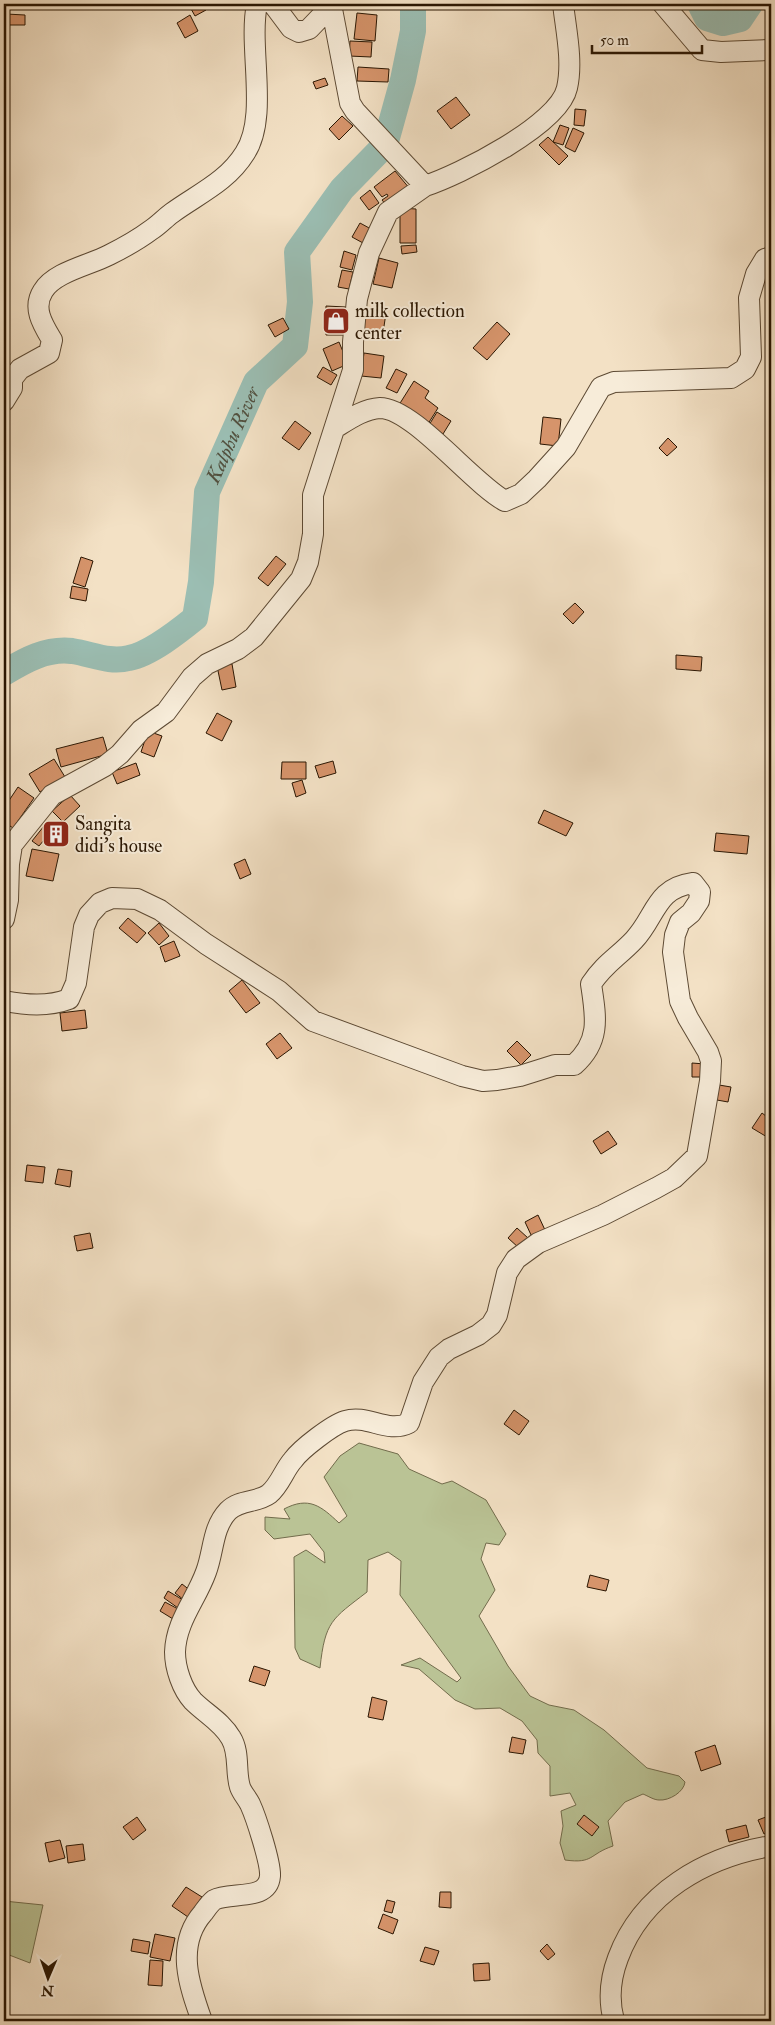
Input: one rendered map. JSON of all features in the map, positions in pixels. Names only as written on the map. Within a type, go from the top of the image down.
[{"type":"street","points":[[4,401],[12,388],[12,379],[20,369],[49,353],[52,340],[38,318],[42,292],[50,282],[107,257],[150,231],[172,213],[218,182],[230,172],[245,154],[255,135],[254,28],[257,4]]},
{"type":"street","points":[[273,4],[291,28],[299,32],[309,29],[331,4]]},
{"type":"street","points":[[331,4],[350,103],[355,111],[425,186]]},
{"type":"street","points":[[4,919],[8,900],[9,864],[12,845],[52,795],[105,766],[120,754],[141,730],[166,712],[192,677],[207,664],[238,649],[254,637],[301,579],[308,562],[313,534],[313,495],[353,370],[353,342],[357,299],[369,253],[388,212],[425,186],[465,170],[496,153],[538,124],[558,105],[567,88],[568,62],[563,4]]},
{"type":"street","points":[[662,4],[702,50],[721,52],[771,50]]},
{"type":"street","points":[[335,428],[358,414],[381,408],[402,416],[444,450],[491,493],[505,501],[521,494],[566,447],[601,387],[614,382],[731,378],[745,369],[751,357],[749,298],[756,274],[765,259],[771,257]]},
{"type":"street","points":[[4,1001],[21,1004],[54,1005],[69,999],[76,983],[84,927],[89,915],[100,903],[112,898],[137,899],[160,910],[206,944],[279,991],[313,1021],[462,1076],[482,1080],[520,1076],[555,1065],[574,1065],[582,1058],[592,1043],[595,1028],[595,1010],[591,984],[603,966],[635,939],[665,894],[679,884],[692,882],[700,892],[699,901],[692,913],[680,922],[675,935],[673,952],[680,1001],[708,1052],[710,1061],[710,1081],[696,1156],[674,1178],[603,1216],[538,1243],[516,1259],[507,1273],[497,1315],[491,1325],[478,1335],[449,1349],[439,1357],[423,1382],[410,1423],[399,1428],[358,1420],[345,1421],[303,1449],[292,1461],[280,1481],[269,1494],[256,1500],[240,1503],[230,1510],[218,1524],[206,1572],[185,1612],[179,1629],[175,1653],[176,1669],[192,1700],[223,1726],[236,1747],[240,1787],[250,1805],[269,1863],[270,1877],[265,1888],[252,1894],[230,1895],[214,1901],[190,1931],[186,1956],[188,1980],[202,2021]]},
{"type":"street","points":[[614,2021],[609,1996],[614,1969],[625,1939],[652,1903],[690,1874],[720,1859],[771,1846]]},
{"type":"green space","points":[[359,1443],[398,1454],[409,1469],[442,1484],[452,1481],[486,1500],[506,1534],[499,1545],[486,1543],[481,1559],[495,1590],[479,1616],[508,1666],[530,1696],[549,1705],[574,1710],[604,1730],[647,1768],[679,1776],[685,1782],[679,1792],[667,1799],[657,1800],[643,1794],[625,1802],[608,1821],[613,1846],[591,1858],[581,1861],[565,1860],[560,1843],[563,1826],[561,1811],[576,1805],[570,1793],[550,1796],[550,1766],[538,1753],[537,1740],[522,1721],[500,1708],[475,1709],[455,1700],[419,1669],[401,1665],[420,1658],[457,1682],[461,1678],[400,1595],[401,1561],[388,1552],[368,1560],[367,1592],[332,1622],[325,1640],[320,1668],[300,1659],[295,1648],[294,1557],[306,1550],[325,1563],[324,1552],[310,1534],[274,1539],[265,1530],[265,1517],[290,1519],[284,1509],[301,1503],[308,1503],[320,1508],[339,1523],[347,1516],[324,1477],[340,1456]]},
{"type":"green space","points":[[4,1901],[43,1905],[30,1963],[4,1953]]},
{"type":"building","points":[[202,4],[206,10],[195,16],[190,7]]},
{"type":"building","points":[[357,13],[377,15],[375,41],[354,39]]},
{"type":"building","points":[[6,14],[25,15],[25,25],[6,25]]},
{"type":"building","points":[[190,15],[198,31],[185,38],[177,23]]},
{"type":"building","points":[[350,41],[372,42],[371,57],[349,56]]},
{"type":"building","points":[[358,67],[389,69],[388,82],[357,81]]},
{"type":"building","points":[[325,78],[328,85],[316,89],[313,82]]},
{"type":"building","points":[[456,97],[470,115],[451,129],[437,111]]},
{"type":"building","points":[[575,109],[586,110],[584,126],[574,125]]},
{"type":"building","points":[[342,116],[353,126],[339,140],[329,129]]},
{"type":"building","points":[[560,125],[569,128],[563,145],[553,142]]},
{"type":"building","points":[[573,128],[584,133],[575,152],[565,147]]},
{"type":"building","points":[[548,137],[568,156],[559,165],[539,145]]},
{"type":"building","points":[[395,171],[410,189],[387,206],[382,200],[388,196],[387,194],[382,197],[374,187]]},
{"type":"building","points":[[370,190],[379,203],[369,210],[360,198]]},
{"type":"building","points":[[400,208],[416,209],[416,243],[400,243]]},
{"type":"building","points":[[360,223],[371,229],[363,243],[352,237]]},
{"type":"building","points":[[416,245],[417,252],[402,254],[401,246]]},
{"type":"building","points":[[344,251],[356,255],[352,270],[340,267]]},
{"type":"building","points":[[379,258],[398,263],[392,288],[373,284]]},
{"type":"building","points":[[342,270],[353,272],[349,289],[338,287]]},
{"type":"building","name":"milk collection center","points":[[326,306],[346,307],[345,335],[326,335]]},
{"type":"building","points":[[363,309],[386,313],[383,333],[360,329]]},
{"type":"building","points":[[283,318],[289,329],[275,337],[268,325]]},
{"type":"building","points":[[497,322],[510,334],[487,360],[473,348]]},
{"type":"building","points":[[339,342],[348,364],[332,371],[323,349]]},
{"type":"building","points":[[364,353],[384,356],[381,378],[361,376]]},
{"type":"building","points":[[323,367],[337,375],[331,385],[317,377]]},
{"type":"building","points":[[396,369],[407,374],[397,393],[386,388]]},
{"type":"building","points":[[414,381],[429,391],[425,398],[438,408],[426,427],[397,408]]},
{"type":"building","points":[[437,412],[451,421],[443,434],[429,425]]},
{"type":"building","points":[[543,417],[561,419],[558,446],[540,444]]},
{"type":"building","points":[[295,421],[311,433],[299,450],[282,438]]},
{"type":"building","points":[[668,438],[677,447],[667,456],[659,448]]},
{"type":"building","points":[[276,556],[286,564],[268,586],[258,578]]},
{"type":"building","points":[[81,557],[93,561],[85,587],[73,583]]},
{"type":"building","points":[[72,586],[88,589],[86,601],[70,598]]},
{"type":"building","points":[[575,603],[584,612],[573,624],[563,614]]},
{"type":"building","points":[[676,655],[702,657],[701,671],[676,669]]},
{"type":"building","points":[[232,664],[236,687],[222,690],[217,666]]},
{"type":"building","points":[[217,713],[232,721],[222,741],[206,733]]},
{"type":"building","points":[[148,731],[162,736],[154,757],[141,752]]},
{"type":"building","points":[[103,737],[108,754],[61,767],[56,749]]},
{"type":"building","points":[[54,759],[65,777],[40,792],[29,774]]},
{"type":"building","points":[[333,761],[336,773],[319,778],[315,766]]},
{"type":"building","points":[[282,762],[306,762],[306,779],[281,779]]},
{"type":"building","points":[[136,763],[140,775],[117,784],[112,772]]},
{"type":"building","points":[[302,780],[306,793],[296,797],[292,783]]},
{"type":"building","points":[[18,787],[34,798],[13,828],[4,822],[4,808]]},
{"type":"building","points":[[70,795],[80,806],[63,822],[52,811]]},
{"type":"building","points":[[544,810],[573,823],[566,836],[538,823]]},
{"type":"building","points":[[48,821],[55,827],[39,846],[32,841]]},
{"type":"building","name":"Sangita didi's house","points":[[57,825],[64,830],[56,843],[49,838]]},
{"type":"building","points":[[716,833],[749,836],[747,854],[714,851]]},
{"type":"building","points":[[32,849],[59,854],[53,881],[26,876]]},
{"type":"building","points":[[245,859],[251,874],[240,879],[234,864]]},
{"type":"building","points":[[128,918],[146,933],[137,943],[119,928]]},
{"type":"building","points":[[159,923],[169,936],[159,945],[148,933]]},
{"type":"building","points":[[174,941],[180,956],[165,962],[160,947]]},
{"type":"building","points":[[242,980],[260,1003],[246,1013],[229,991]]},
{"type":"building","points":[[85,1010],[87,1028],[62,1031],[60,1013]]},
{"type":"building","points":[[280,1033],[292,1048],[277,1059],[266,1044]]},
{"type":"building","points":[[517,1041],[531,1055],[521,1065],[507,1051]]},
{"type":"building","points":[[692,1063],[705,1064],[705,1077],[692,1077]]},
{"type":"building","points":[[719,1085],[731,1087],[728,1102],[717,1100]]},
{"type":"building","points":[[762,1113],[771,1120],[771,1131],[767,1137],[752,1128]]},
{"type":"building","points":[[608,1131],[617,1144],[601,1154],[593,1141]]},
{"type":"building","points":[[27,1165],[45,1167],[43,1183],[25,1181]]},
{"type":"building","points":[[58,1169],[72,1171],[70,1187],[55,1184]]},
{"type":"building","points":[[538,1215],[545,1230],[532,1237],[525,1222]]},
{"type":"building","points":[[517,1228],[528,1238],[519,1248],[508,1238]]},
{"type":"building","points":[[90,1233],[93,1248],[77,1251],[74,1236]]},
{"type":"building","points":[[514,1410],[529,1421],[519,1435],[504,1424]]},
{"type":"building","points":[[590,1575],[609,1580],[606,1591],[587,1587]]},
{"type":"building","points":[[182,1584],[191,1591],[184,1600],[175,1593]]},
{"type":"building","points":[[168,1591],[183,1600],[178,1608],[164,1598]]},
{"type":"building","points":[[165,1602],[178,1609],[173,1619],[160,1611]]},
{"type":"building","points":[[254,1666],[270,1671],[265,1686],[249,1681]]},
{"type":"building","points":[[372,1697],[387,1701],[383,1720],[368,1717]]},
{"type":"building","points":[[512,1737],[526,1740],[523,1754],[509,1752]]},
{"type":"building","points":[[715,1745],[721,1764],[701,1771],[695,1752]]},
{"type":"building","points":[[584,1815],[599,1827],[592,1836],[577,1824]]},
{"type":"building","points":[[771,1815],[771,1831],[764,1834],[758,1820]]},
{"type":"building","points":[[137,1817],[146,1830],[133,1840],[123,1827]]},
{"type":"building","points":[[746,1825],[749,1837],[729,1842],[726,1830]]},
{"type":"building","points":[[60,1840],[65,1858],[49,1862],[45,1843]]},
{"type":"building","points":[[83,1844],[85,1860],[68,1863],[66,1846]]},
{"type":"building","points":[[186,1887],[202,1897],[188,1917],[172,1906]]},
{"type":"building","points":[[440,1892],[451,1892],[451,1908],[439,1907]]},
{"type":"building","points":[[387,1900],[395,1902],[392,1913],[384,1911]]},
{"type":"building","points":[[383,1914],[398,1920],[393,1934],[378,1928]]},
{"type":"building","points":[[155,1934],[175,1938],[170,1961],[150,1957]]},
{"type":"building","points":[[133,1939],[150,1942],[148,1954],[131,1951]]},
{"type":"building","points":[[547,1944],[555,1954],[548,1960],[540,1951]]},
{"type":"building","points":[[425,1947],[439,1951],[434,1965],[420,1961]]},
{"type":"building","points":[[150,1960],[163,1961],[162,1986],[148,1985]]},
{"type":"building","points":[[489,1963],[490,1980],[474,1981],[473,1964]]},
{"type":"waterway","name":"Kalphu River","points":[[4,673],[36,656],[54,651],[72,651],[100,658],[114,659],[137,656],[164,641],[195,618],[201,582],[207,492],[256,382],[295,346],[300,302],[297,252],[342,189],[385,145],[403,80],[413,31],[413,4]]},
{"type":"waterway","points":[[700,4],[707,18],[723,23],[740,19],[750,4]]},
{"type":"place","name":"milk collection center","points":[[336,321]]},
{"type":"place","name":"Sangita didi's house","points":[[56,834]]}]
